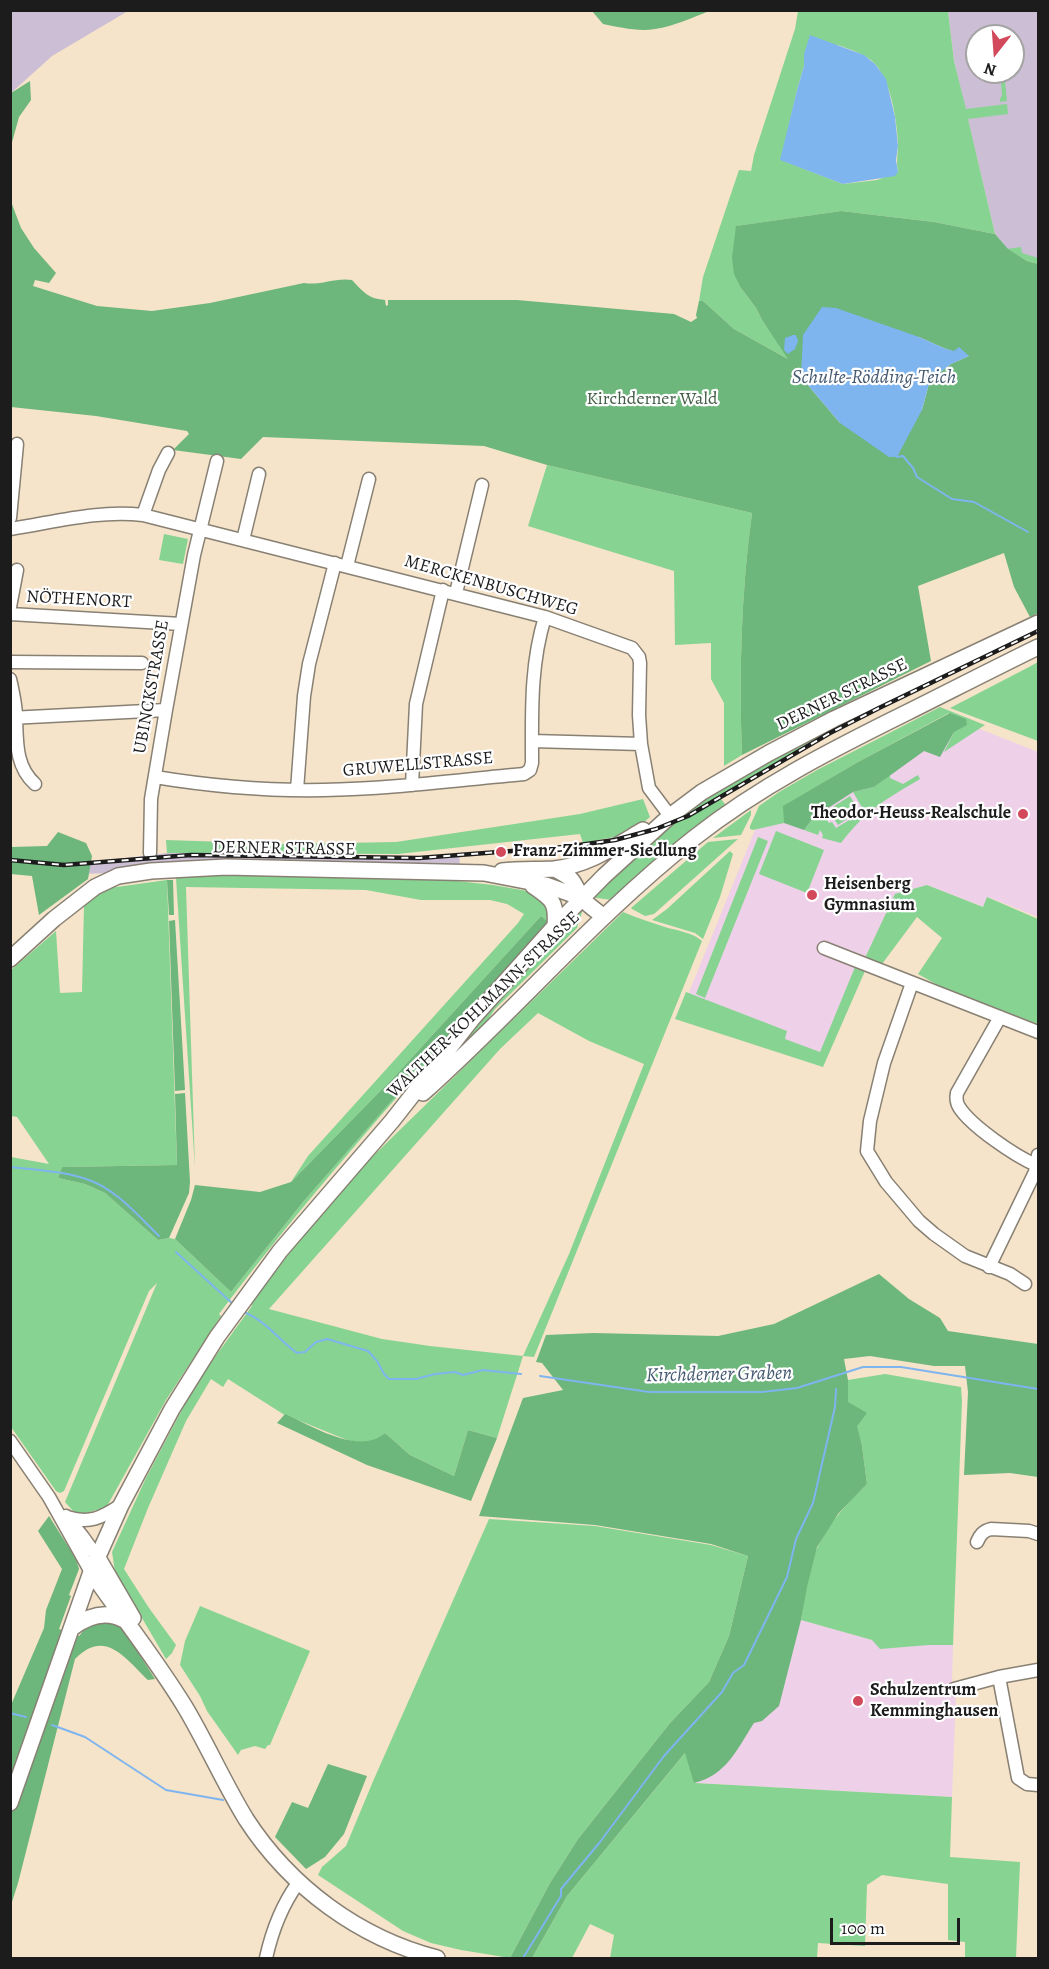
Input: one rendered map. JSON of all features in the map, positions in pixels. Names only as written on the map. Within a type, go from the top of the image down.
[{"type":"main road","name":"DERNER STRASSE","points":[[670,816],[702,792],[769,753],[845,714],[1038,623]]},
{"type":"main road","name":"WALTHER-KOHLMANN-STRASSE","points":[[392,1121],[445,1073],[604,917],[694,838],[765,788],[824,754],[1038,647]]},
{"type":"main road","points":[[483,873],[555,868],[584,862],[670,816]]},
{"type":"main road","name":"WALTHER-KOHLMANN-STRASSE","points":[[10,1803],[94,1565],[121,1505],[172,1409],[228,1321],[309,1216],[392,1121],[472,1019],[582,898],[670,816]]},
{"type":"main road","name":"DERNER STRASSE","points":[[10,959],[83,896],[108,880],[131,874],[174,869],[217,867],[483,873],[546,885],[582,898]]},
{"type":"main road","points":[[555,868],[571,878],[582,898],[604,917]]},
{"type":"main road","points":[[527,881],[548,896],[556,908],[555,926]]},
{"type":"main road","points":[[94,1565],[124,1620],[160,1668]]},
{"type":"main road","points":[[94,1565],[123,1600],[246,1819],[268,1851],[298,1883],[327,1906],[374,1934],[437,1959]]},
{"type":"main road","points":[[72,1628],[98,1615],[116,1616],[124,1620]]},
{"type":"street","points":[[10,518],[17,444]]},
{"type":"street","points":[[144,515],[159,470],[168,453]]},
{"type":"street","points":[[199,529],[217,460]]},
{"type":"street","points":[[243,540],[259,474]]},
{"type":"street","points":[[297,790],[304,696],[309,664],[369,479]]},
{"type":"street","points":[[412,785],[416,704],[482,485]]},
{"type":"street","name":"MERCKENBUSCHWEG","points":[[10,529],[87,515],[119,512],[144,515],[545,617],[632,648],[639,657],[640,663],[641,744],[649,788],[670,816]]},
{"type":"street","name":"UBINCKSTRASSE","points":[[150,853],[150,818],[155,777],[199,529]]},
{"type":"street","points":[[10,607],[17,570]]},
{"type":"street","name":"NÖTHENORT","points":[[10,614],[181,624]]},
{"type":"street","name":"GRUWELLSTRASSE","points":[[155,777],[210,785],[325,790],[412,785],[524,774],[530,770],[532,763],[533,672],[545,617]]},
{"type":"street","points":[[10,662],[142,663]]},
{"type":"street","points":[[10,680],[20,763],[35,784]]},
{"type":"street","points":[[14,717],[166,710]]},
{"type":"street","points":[[532,741],[641,744]]},
{"type":"street","points":[[824,948],[1038,1032]]},
{"type":"street","points":[[912,983],[884,1063],[870,1121],[867,1151],[886,1182],[919,1221],[934,1234],[964,1256],[1010,1274],[1025,1284]]},
{"type":"street","points":[[989,1267],[1024,1195],[1037,1160],[1027,1161],[990,1136],[962,1110],[956,1099],[957,1093],[1000,1017]]},
{"type":"street","points":[[10,1441],[94,1565]]},
{"type":"street","points":[[49,1497],[83,1537],[94,1565]]},
{"type":"street","points":[[66,1517],[91,1520],[121,1505]]},
{"type":"street","points":[[977,1542],[980,1535],[991,1529],[1029,1531],[1038,1534]]},
{"type":"street","points":[[954,1689],[1038,1670]]},
{"type":"street","points":[[999,1677],[1018,1778],[1027,1784],[1038,1785]]},
{"type":"street","points":[[266,1959],[287,1899],[298,1883]]},
{"type":"shaded area","points":[[11,10],[128,11],[52,56],[11,93]]},
{"type":"shaded area","points":[[948,11],[1038,11],[1038,264],[1007,249],[995,234],[954,61]]},
{"type":"shaded area","name":"Heisenberg Gymnasium","points":[[967,724],[1038,752],[1038,917],[988,897],[984,907],[927,885],[896,894],[864,960],[822,1064],[679,1017],[757,825]]},
{"type":"shaded area","points":[[167,853],[408,857],[459,854],[460,866],[70,874],[10,856],[60,862],[93,862]]},
{"type":"shaded area","name":"Schulzentrum Kemminghausen","points":[[788,1616],[872,1640],[953,1645],[952,1681],[956,1694],[952,1797],[694,1783]]},
{"type":"green space","points":[[592,11],[709,11],[669,26],[642,30],[603,24]]},
{"type":"green space","points":[[798,11],[948,11],[954,61],[966,109],[1007,104],[1008,114],[968,119],[995,234],[934,222],[841,211],[737,226],[741,288],[790,360],[734,329],[703,301],[699,301],[703,277],[739,170],[751,171],[754,155],[795,29]],"holes":[[[838,45],[863,55],[875,64],[881,71],[889,91],[895,113],[898,172],[877,180],[843,184],[781,160],[804,66]]]},
{"type":"green space","points":[[30,81],[31,100],[19,117],[11,146],[11,93]]},
{"type":"green space","points":[[1001,84],[1005,84],[1007,101],[1000,102]]},
{"type":"green space","name":"Kirchderner Wald","points":[[10,199],[21,228],[34,248],[56,273],[49,283],[35,280],[33,286],[97,306],[152,311],[210,303],[304,283],[346,279],[352,280],[370,296],[385,300],[386,306],[388,300],[517,300],[674,314],[691,322],[697,318],[699,301],[703,301],[734,329],[788,359],[734,274],[732,258],[736,226],[841,211],[934,222],[995,234],[1008,249],[1027,261],[1038,264],[1038,613],[1030,617],[1014,587],[1004,553],[918,586],[931,661],[742,755],[742,634],[745,574],[752,513],[547,465],[484,446],[263,437],[241,459],[173,450],[189,434],[187,431],[96,416],[11,407]],"holes":[[[919,337],[969,356],[951,364],[930,380],[922,410],[840,423],[801,377],[802,371]]]},
{"type":"green space","points":[[1021,247],[1022,253],[1038,258],[1038,264],[1027,261],[1007,249]]},
{"type":"green space","points":[[547,465],[752,513],[745,574],[742,634],[742,755],[724,766],[724,703],[711,679],[711,643],[675,645],[674,571],[528,526]]},
{"type":"green space","points":[[164,534],[188,539],[183,564],[159,560]]},
{"type":"green space","points":[[1038,662],[1038,741],[950,708],[1029,667]]},
{"type":"green space","points":[[875,707],[817,738],[719,796],[727,807],[612,900],[589,897],[679,816],[755,766]]},
{"type":"green space","points":[[940,707],[985,725],[944,752],[954,732],[949,713],[858,762],[784,806],[784,823],[750,829],[759,806],[779,792]]},
{"type":"green space","points":[[950,713],[966,719],[967,725],[954,732],[940,757],[924,751],[874,787],[853,792],[825,810],[829,816],[826,818],[822,813],[813,818],[804,830],[784,823],[783,806],[858,762]]},
{"type":"green space","points":[[890,775],[890,778],[903,784],[918,775],[920,779],[877,807],[859,822],[841,843],[822,838],[820,830],[818,835],[804,830],[813,818],[822,812],[829,823],[832,822],[836,828],[864,811],[853,792],[874,787]]},
{"type":"green space","points":[[850,796],[859,811],[838,825],[828,810]]},
{"type":"green space","points":[[643,799],[650,817],[630,834],[583,843],[580,834],[398,854],[167,853],[166,840],[288,844],[396,842],[580,814]]},
{"type":"green space","points":[[751,810],[751,815],[741,835],[713,838]]},
{"type":"green space","points":[[776,831],[824,850],[807,893],[759,874]]},
{"type":"green space","points":[[58,832],[86,843],[92,856],[88,879],[39,915],[32,876],[11,874],[11,847],[47,846]]},
{"type":"green space","points":[[758,837],[768,841],[705,998],[696,994]]},
{"type":"green space","points":[[738,839],[654,914],[645,916],[631,908],[708,842]]},
{"type":"green space","points":[[730,851],[733,854],[720,897],[703,939],[695,933],[652,920],[667,909]]},
{"type":"green space","points":[[180,873],[369,875],[448,880],[533,892],[550,909],[548,925],[380,1116],[258,1263],[219,1314],[221,1316],[166,1400],[106,1508],[99,1513],[96,1510],[83,1514],[74,1512],[65,1502],[157,1283],[149,1291],[64,1491],[60,1493],[56,1491],[11,1427],[11,1157],[49,1164],[17,1117],[11,1116],[11,970],[56,931],[60,993],[82,992],[84,905],[102,889],[167,880],[177,1165],[62,1167],[58,1178],[85,1184],[105,1193],[158,1240],[175,1239],[231,1292],[303,1202],[547,922],[541,916],[396,1075],[291,1182],[308,1156],[524,914],[507,904],[490,900],[421,900],[366,890],[186,887],[195,1168],[176,878]]},
{"type":"green space","points":[[167,880],[173,880],[174,915],[169,915]]},
{"type":"green space","points":[[927,885],[983,907],[987,897],[1038,919],[1038,1024],[948,991],[918,974],[942,938],[917,917],[882,964],[864,960],[895,894]]},
{"type":"green space","points":[[578,907],[583,909],[577,928],[495,1009],[483,1027],[410,1101]]},
{"type":"green space","points":[[623,912],[689,934],[702,941],[534,1357],[523,1356],[497,1438],[468,1430],[454,1476],[410,1455],[385,1433],[379,1439],[363,1443],[347,1440],[283,1414],[228,1379],[223,1387],[211,1379],[186,1421],[124,1569],[176,1645],[166,1659],[115,1572],[112,1552],[146,1478],[196,1383],[252,1306],[251,1304],[307,1230],[366,1163]],"holes":[[[538,1013],[589,1041],[644,1064],[569,1254],[523,1356],[382,1339],[269,1309],[500,1049]]]},
{"type":"green space","points":[[541,916],[548,922],[303,1202],[231,1292],[175,1239],[195,1185],[260,1192],[291,1182],[396,1075]]},
{"type":"green space","points":[[175,920],[185,1090],[175,1091],[169,921]]},
{"type":"green space","points":[[855,967],[865,971],[823,1067],[675,1019],[686,992],[787,1031],[785,1039],[820,1052]]},
{"type":"green space","points":[[185,1093],[189,1193],[169,1238],[158,1240],[105,1193],[85,1184],[58,1178],[62,1167],[177,1165],[175,1094]]},
{"type":"green space","points":[[879,1274],[909,1299],[940,1318],[948,1331],[1038,1344],[1038,1477],[1010,1473],[964,1475],[968,1392],[965,1366],[934,1366],[870,1356],[844,1359],[848,1380],[848,1402],[867,1413],[857,1426],[867,1484],[838,1514],[817,1547],[779,1706],[762,1721],[754,1723],[730,1760],[715,1774],[705,1779],[694,1783],[685,1753],[567,1896],[532,1958],[510,1958],[550,1883],[578,1839],[670,1723],[709,1682],[729,1636],[748,1556],[711,1544],[595,1525],[479,1516],[523,1398],[563,1390],[542,1363],[536,1362],[546,1335],[594,1333],[718,1336],[774,1324]]},
{"type":"green space","points":[[885,1374],[961,1387],[953,1645],[880,1649],[872,1640],[801,1620],[809,1572],[822,1537],[833,1521],[867,1484],[862,1446],[848,1402],[848,1380]]},
{"type":"green space","points":[[285,1414],[336,1437],[349,1440],[375,1439],[385,1433],[410,1455],[454,1476],[468,1430],[497,1438],[471,1501],[367,1465],[277,1423]]},
{"type":"green space","points":[[49,1516],[76,1559],[79,1569],[59,1629],[79,1636],[93,1623],[106,1621],[120,1624],[155,1679],[148,1680],[123,1656],[105,1646],[96,1646],[86,1650],[75,1659],[11,1905],[11,1705],[44,1628],[46,1610],[62,1569],[38,1531]]},
{"type":"green space","points":[[489,1519],[595,1526],[711,1545],[748,1556],[729,1636],[709,1682],[670,1723],[578,1839],[550,1883],[510,1958],[431,1943],[403,1931],[318,1875],[322,1867],[346,1846]]},
{"type":"green space","points":[[200,1606],[310,1651],[270,1745],[265,1749],[255,1746],[241,1750],[238,1755],[207,1711],[180,1665],[185,1641]]},
{"type":"green space","points":[[686,1752],[695,1783],[952,1797],[950,1857],[1020,1862],[1016,1958],[965,1958],[965,1942],[948,1940],[948,1884],[882,1875],[867,1885],[865,1946],[818,1943],[817,1958],[610,1958],[614,1935],[590,1924],[572,1958],[532,1958],[567,1896]]},
{"type":"green space","points":[[328,1764],[367,1776],[344,1834],[325,1857],[306,1869],[275,1837],[292,1802],[308,1808]]},
{"type":"water","points":[[810,35],[864,55],[875,64],[886,79],[895,117],[898,146],[896,160],[898,172],[895,176],[843,184],[780,160]]},
{"type":"water","name":"Schulte-Rödding-Teich","points":[[822,307],[836,308],[919,337],[946,349],[954,351],[959,347],[969,356],[951,364],[930,380],[922,410],[897,457],[889,457],[840,423],[801,377],[803,335]]},
{"type":"water","points":[[796,335],[798,341],[795,349],[788,354],[784,350],[785,338]]},
{"type":"waterway","points":[[897,457],[903,456],[917,477],[952,499],[974,502],[1028,532]]},
{"type":"waterway","name":"Kirchderner Graben","points":[[10,1167],[50,1171],[99,1184],[127,1204],[159,1236]]},
{"type":"waterway","name":"Kirchderner Graben","points":[[176,1252],[234,1305]]},
{"type":"waterway","name":"Kirchderner Graben","points":[[244,1312],[265,1325],[297,1353],[305,1352],[316,1342],[327,1339],[368,1351],[389,1379],[416,1379],[455,1372],[463,1375],[483,1370],[521,1374]]},
{"type":"waterway","name":"Kirchderner Graben","points":[[540,1376],[649,1392],[762,1392],[797,1388],[863,1367],[901,1367],[1038,1389]]},
{"type":"waterway","points":[[523,1958],[561,1896],[561,1889],[600,1842],[664,1756],[722,1692],[733,1673],[744,1665],[787,1577],[796,1539],[813,1503],[835,1407],[836,1389]]},
{"type":"waterway","points":[[10,1713],[26,1717]]},
{"type":"waterway","points":[[52,1725],[85,1737],[166,1790],[223,1800]]},
{"type":"railway","points":[[10,860],[64,865],[191,855],[419,858],[565,847],[615,840],[656,829],[688,816],[830,733],[1038,631]]},
{"type":"place","name":"Theodor-Heuss-Realschule","points":[[1023,814]]},
{"type":"place","name":"Franz-Zimmer-Siedlung","points":[[501,852]]},
{"type":"place","name":"Heisenberg Gymnasium","points":[[812,895]]},
{"type":"place","name":"Schulzentrum Kemminghausen","points":[[858,1701]]}]
